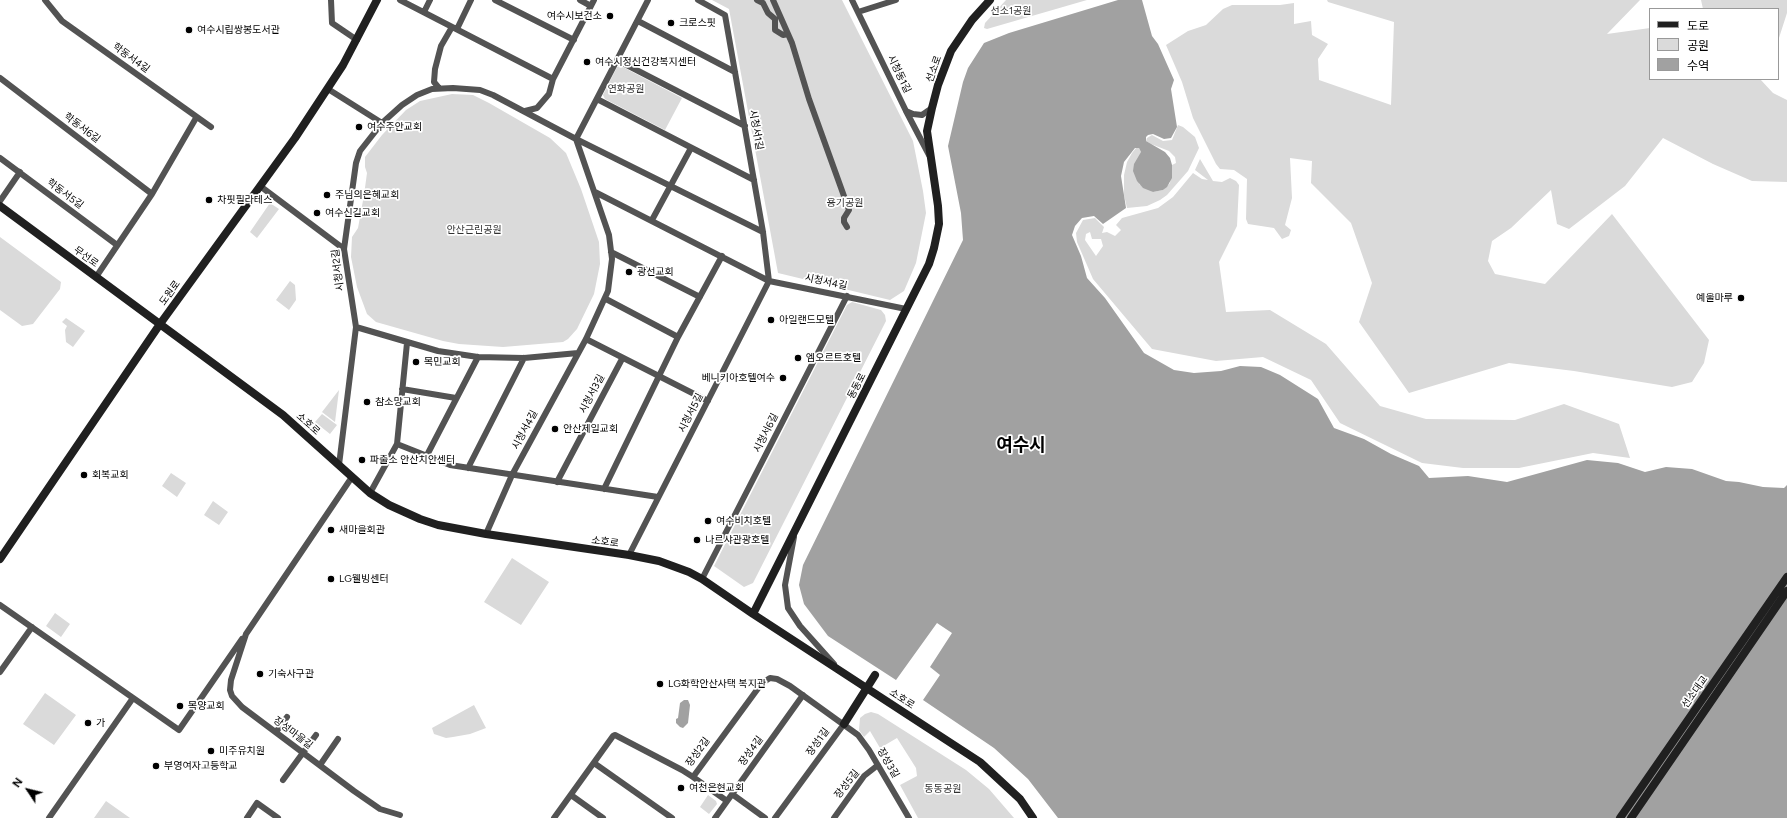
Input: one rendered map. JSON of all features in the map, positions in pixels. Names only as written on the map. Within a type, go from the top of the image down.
[{"type":"street","name":"학동서4길","points":[[45,0],[62,21],[196,118],[211,127]]},
{"type":"street","points":[[331,0],[332,23],[357,40]]},
{"type":"street","name":"도원로","points":[[0,559],[160,324],[328,90],[357,40],[377,0]]},
{"type":"street","points":[[400,0],[553,78]]},
{"type":"street","points":[[424,12],[430,0]]},
{"type":"street","points":[[439,88],[434,82],[434,70],[441,46],[471,0]]},
{"type":"street","points":[[495,0],[574,40]]},
{"type":"street","points":[[525,111],[537,108],[542,104],[551,88],[553,78],[593,3],[580,0]]},
{"type":"street","points":[[648,0],[576,139],[763,232]]},
{"type":"street","name":"시청서1길","points":[[698,0],[725,15],[763,232],[769,280]]},
{"type":"street","points":[[757,0],[763,3],[768,13],[775,19],[774,30],[783,35],[788,34]]},
{"type":"street","points":[[773,0],[788,34],[809,99],[849,210],[844,218],[844,222],[847,226]]},
{"type":"street","name":"시청동1길","points":[[852,0],[906,111],[930,156]]},
{"type":"street","points":[[858,12],[896,0]]},
{"type":"street","name":"선소로","points":[[930,156],[927,131],[938,85],[951,51],[972,20],[989,0]]},
{"type":"street","points":[[638,21],[735,72]]},
{"type":"street","points":[[617,60],[745,126]]},
{"type":"street","name":"학동서6길","points":[[0,78],[152,194]]},
{"type":"street","name":"시청서2길","points":[[339,465],[356,327],[344,249],[357,157],[364,145],[382,123],[409,100],[426,91],[439,88],[480,90],[525,111],[576,139]]},
{"type":"street","points":[[328,90],[382,123]]},
{"type":"street","points":[[597,99],[754,180]]},
{"type":"street","points":[[906,111],[913,114],[922,114],[932,108]]},
{"type":"street","points":[[96,277],[152,194],[196,118]]},
{"type":"street","name":"시청서4길","points":[[486,534],[512,475],[586,339],[606,299],[611,275],[612,252],[609,235],[576,139]]},
{"type":"street","points":[[652,220],[691,148]]},
{"type":"street","name":"동동로","points":[[753,614],[922,280],[938,235],[939,224],[938,206],[930,156]]},
{"type":"street","name":"학동서5길","points":[[0,158],[117,246]]},
{"type":"street","points":[[0,201],[20,172]]},
{"type":"street","points":[[260,186],[344,249]]},
{"type":"street","name":"시청서4길","points":[[595,192],[769,280],[906,309]]},
{"type":"street","name":"무선로","points":[[0,206],[160,324]]},
{"type":"street","points":[[612,252],[700,297]]},
{"type":"street","points":[[604,488],[678,337],[722,256]]},
{"type":"street","name":"시청서5길","points":[[629,555],[769,280]]},
{"type":"street","name":"시청서6길","points":[[702,579],[847,296]]},
{"type":"street","points":[[606,299],[678,337]]},
{"type":"street","name":"소호로","points":[[160,324],[283,415],[352,477],[389,505],[420,519],[438,525],[486,534],[629,555],[676,566],[702,579],[980,762],[1020,799],[1033,818]]},
{"type":"street","points":[[356,327],[438,351],[478,357],[524,358],[578,353]]},
{"type":"street","points":[[586,339],[708,401]]},
{"type":"street","points":[[370,492],[397,444],[407,342]]},
{"type":"street","points":[[426,457],[478,357]]},
{"type":"street","points":[[468,468],[524,358]]},
{"type":"street","name":"시청서3길","points":[[557,482],[622,358]]},
{"type":"street","points":[[402,389],[456,398]]},
{"type":"street","points":[[397,444],[426,457],[450,465],[658,497]]},
{"type":"street","name":"장성마을길","points":[[133,698],[179,730],[352,477]]},
{"type":"street","points":[[796,530],[785,585],[788,608],[800,626],[840,671]]},
{"type":"street","name":"선소대교","points":[[1620,818],[1787,577]]},
{"type":"street","name":"선소대교","points":[[1631,818],[1787,591]]},
{"type":"street","points":[[0,605],[133,698],[49,818]]},
{"type":"street","points":[[0,672],[32,627]]},
{"type":"street","name":"장성마을길","points":[[246,634],[231,680],[230,690],[232,696],[242,707],[376,806],[385,811],[400,815]]},
{"type":"street","name":"장성1길","points":[[775,818],[844,724],[875,675]]},
{"type":"street","name":"장성2길","points":[[554,818],[613,736],[618,735],[693,777],[764,681],[770,678],[777,679],[803,695],[844,724]]},
{"type":"street","name":"장성4길","points":[[715,818],[803,695]]},
{"type":"street","points":[[276,732],[287,717]]},
{"type":"street","name":"장성3길","points":[[844,724],[858,736],[869,750],[909,818]]},
{"type":"street","points":[[283,780],[316,735]]},
{"type":"street","points":[[320,765],[338,739]]},
{"type":"street","points":[[594,763],[672,818]]},
{"type":"street","name":"장성5길","points":[[835,818],[864,776],[878,765]]},
{"type":"street","points":[[693,777],[727,801]]},
{"type":"street","points":[[732,794],[765,818]]},
{"type":"street","points":[[571,795],[603,818]]},
{"type":"street","points":[[248,818],[257,803],[278,818]]},
{"type":"green space","name":"용기공원","points":[[712,0],[842,0],[913,141],[923,191],[926,213],[916,263],[904,291],[890,300],[778,273],[729,9]]},
{"type":"green space","name":"선소1공원","points":[[1006,0],[1087,0],[987,29],[984,28],[985,23]]},
{"type":"green space","points":[[1327,0],[1640,0],[1607,34],[1649,28],[1649,80],[1761,80],[1773,93],[1787,100],[1787,182],[1752,181],[1713,164],[1663,138],[1625,186],[1569,229],[1557,224],[1551,190],[1511,228],[1492,241],[1488,261],[1495,274],[1545,284],[1612,214],[1709,340],[1704,363],[1692,382],[1672,387],[1574,371],[1509,363],[1409,393],[1359,322],[1372,283],[1351,223],[1311,183],[1312,161],[1290,158],[1292,198],[1285,225],[1291,230],[1289,236],[1282,239],[1274,228],[1248,224],[1246,219],[1247,179],[1234,170],[1220,169],[1216,164],[1193,118],[1182,82],[1166,45],[1188,31],[1206,25],[1223,9],[1232,5],[1280,5],[1294,3],[1294,24],[1311,21],[1312,35],[1328,44],[1318,59],[1319,80],[1391,105],[1394,22],[1328,2]]},
{"type":"green space","points":[[1701,0],[1787,0],[1787,13],[1779,38],[1779,8],[1703,8]]},
{"type":"green space","name":"연화공원","points":[[621,66],[682,98],[665,130],[605,99],[603,95],[617,67]]},
{"type":"green space","name":"안산근린공원","points":[[452,94],[473,95],[489,103],[550,138],[566,153],[581,189],[599,242],[600,264],[594,294],[577,329],[568,339],[563,342],[503,347],[459,344],[376,322],[367,314],[357,287],[351,257],[352,237],[358,228],[364,195],[367,173],[365,167],[365,157],[382,135],[406,110],[420,101]]},
{"type":"green space","points":[[1178,125],[1183,127],[1195,137],[1199,148],[1188,171],[1167,195],[1160,200],[1147,206],[1127,208],[1124,195],[1124,175],[1127,162],[1132,153],[1136,148],[1139,148],[1141,152],[1139,184],[1153,192],[1163,190],[1170,183],[1172,165],[1176,163],[1175,157],[1169,151],[1146,141],[1147,138],[1152,135],[1163,141],[1172,140]]},
{"type":"green space","points":[[1200,159],[1213,181],[1222,182],[1230,178],[1236,181],[1239,185],[1237,226],[1219,262],[1226,312],[1270,310],[1326,344],[1380,406],[1426,419],[1515,420],[1564,404],[1619,424],[1630,458],[1593,453],[1519,468],[1463,468],[1422,463],[1340,423],[1311,380],[1263,357],[1216,361],[1152,349],[1093,279],[1077,242],[1076,233],[1083,220],[1095,218],[1104,227],[1102,233],[1107,232],[1115,236],[1121,230],[1116,225],[1122,218],[1158,208],[1173,197],[1193,173],[1202,179],[1208,180],[1195,170]],"holes":[[[1090,232],[1092,239],[1101,239],[1103,246],[1096,256],[1085,240],[1086,234]]]},
{"type":"green space","points":[[270,203],[279,209],[257,238],[250,232]]},
{"type":"green space","points":[[0,237],[61,282],[60,289],[33,324],[22,326],[0,310]]},
{"type":"green space","points":[[290,281],[295,285],[296,300],[289,310],[276,300]]},
{"type":"green space","points":[[852,302],[881,310],[885,315],[886,321],[753,583],[744,587],[714,566],[847,305]]},
{"type":"green space","points":[[66,318],[85,331],[73,347],[66,342],[65,330],[67,326],[62,322]]},
{"type":"green space","points":[[339,390],[335,422],[322,412]]},
{"type":"green space","points":[[322,414],[337,425],[330,434],[315,422]]},
{"type":"green space","points":[[171,473],[186,483],[177,497],[162,486]]},
{"type":"green space","points":[[213,501],[228,512],[219,525],[204,515]]},
{"type":"green space","points":[[512,558],[549,582],[521,625],[484,602]]},
{"type":"green space","points":[[55,613],[70,624],[61,637],[46,626]]},
{"type":"green space","points":[[45,693],[76,715],[54,745],[23,724]]},
{"type":"green space","points":[[474,705],[486,728],[470,734],[446,738],[434,734],[432,728]]},
{"type":"green space","name":"동동공원","points":[[871,712],[878,714],[966,770],[989,789],[1014,818],[918,818],[900,785],[917,776],[916,768],[897,738],[880,748],[870,731],[864,737],[859,730],[860,718]]},
{"type":"green space","points":[[708,795],[716,801],[717,804],[709,814],[700,807]]},
{"type":"green space","points":[[106,801],[130,818],[94,818]]},
{"type":"water","points":[[1118,0],[1142,0],[1152,36],[1158,44],[1174,80],[1171,89],[1177,127],[1171,138],[1164,139],[1153,134],[1146,137],[1146,141],[1165,152],[1170,158],[1172,165],[1172,178],[1167,187],[1163,190],[1153,192],[1143,188],[1137,181],[1133,171],[1134,164],[1141,152],[1139,148],[1135,148],[1124,162],[1121,176],[1126,208],[1103,224],[1094,216],[1082,218],[1075,226],[1072,235],[1081,256],[1087,278],[1105,298],[1144,353],[1174,370],[1194,373],[1221,371],[1240,366],[1261,367],[1280,375],[1318,399],[1334,428],[1364,439],[1391,454],[1419,466],[1429,478],[1468,476],[1507,482],[1587,460],[1618,463],[1645,472],[1666,467],[1692,469],[1726,481],[1763,487],[1784,488],[1787,485],[1787,818],[1058,818],[1028,779],[994,748],[923,700],[940,675],[930,667],[952,633],[937,623],[896,680],[828,636],[804,604],[799,585],[803,565],[963,240],[961,213],[948,146],[963,82],[968,68],[984,43],[1009,33]]},
{"type":"water","points":[[684,700],[688,700],[690,705],[688,723],[683,728],[676,723],[676,719],[678,718],[680,703]]},
{"type":"place","name":"여수시보건소","points":[[610,16]]},
{"type":"place","name":"크로스핏","points":[[671,23]]},
{"type":"place","name":"여수시립쌍봉도서관","points":[[189,30]]},
{"type":"place","name":"여수시정신건강복지센터","points":[[587,62]]},
{"type":"place","name":"여수주안교회","points":[[359,127]]},
{"type":"place","name":"주님의은혜교회","points":[[327,195]]},
{"type":"place","name":"차핏필라테스","points":[[209,200]]},
{"type":"place","name":"여수신길교회","points":[[317,213]]},
{"type":"place","name":"광선교회","points":[[629,272]]},
{"type":"place","name":"예울마루","points":[[1741,298]]},
{"type":"place","name":"아일랜드모텔","points":[[771,320]]},
{"type":"place","name":"엠오르트호텔","points":[[798,358]]},
{"type":"place","name":"목민교회","points":[[416,362]]},
{"type":"place","name":"베니키아호텔여수","points":[[783,378]]},
{"type":"place","name":"참소망교회","points":[[367,402]]},
{"type":"place","name":"안산제일교회","points":[[555,429]]},
{"type":"place","name":"파출소 안산치안센터","points":[[362,460]]},
{"type":"place","name":"회복교회","points":[[84,475]]},
{"type":"place","name":"여수비치호텔","points":[[708,521]]},
{"type":"place","name":"새마을회관","points":[[331,530]]},
{"type":"place","name":"나르샤관광호텔","points":[[697,540]]},
{"type":"place","name":"LG웰빙센터","points":[[331,579]]},
{"type":"place","name":"기숙사구관","points":[[260,674]]},
{"type":"place","name":"LG화학안산사택 복지관","points":[[660,684]]},
{"type":"place","name":"목양교회","points":[[180,706]]},
{"type":"place","name":"가","points":[[88,723]]},
{"type":"place","name":"미주유치원","points":[[211,751]]},
{"type":"place","name":"부영여자고등학교","points":[[156,766]]},
{"type":"place","name":"여천은현교회","points":[[681,788]]},
{"type":"district","name":"여수시","points":[[1021,446]]}]
